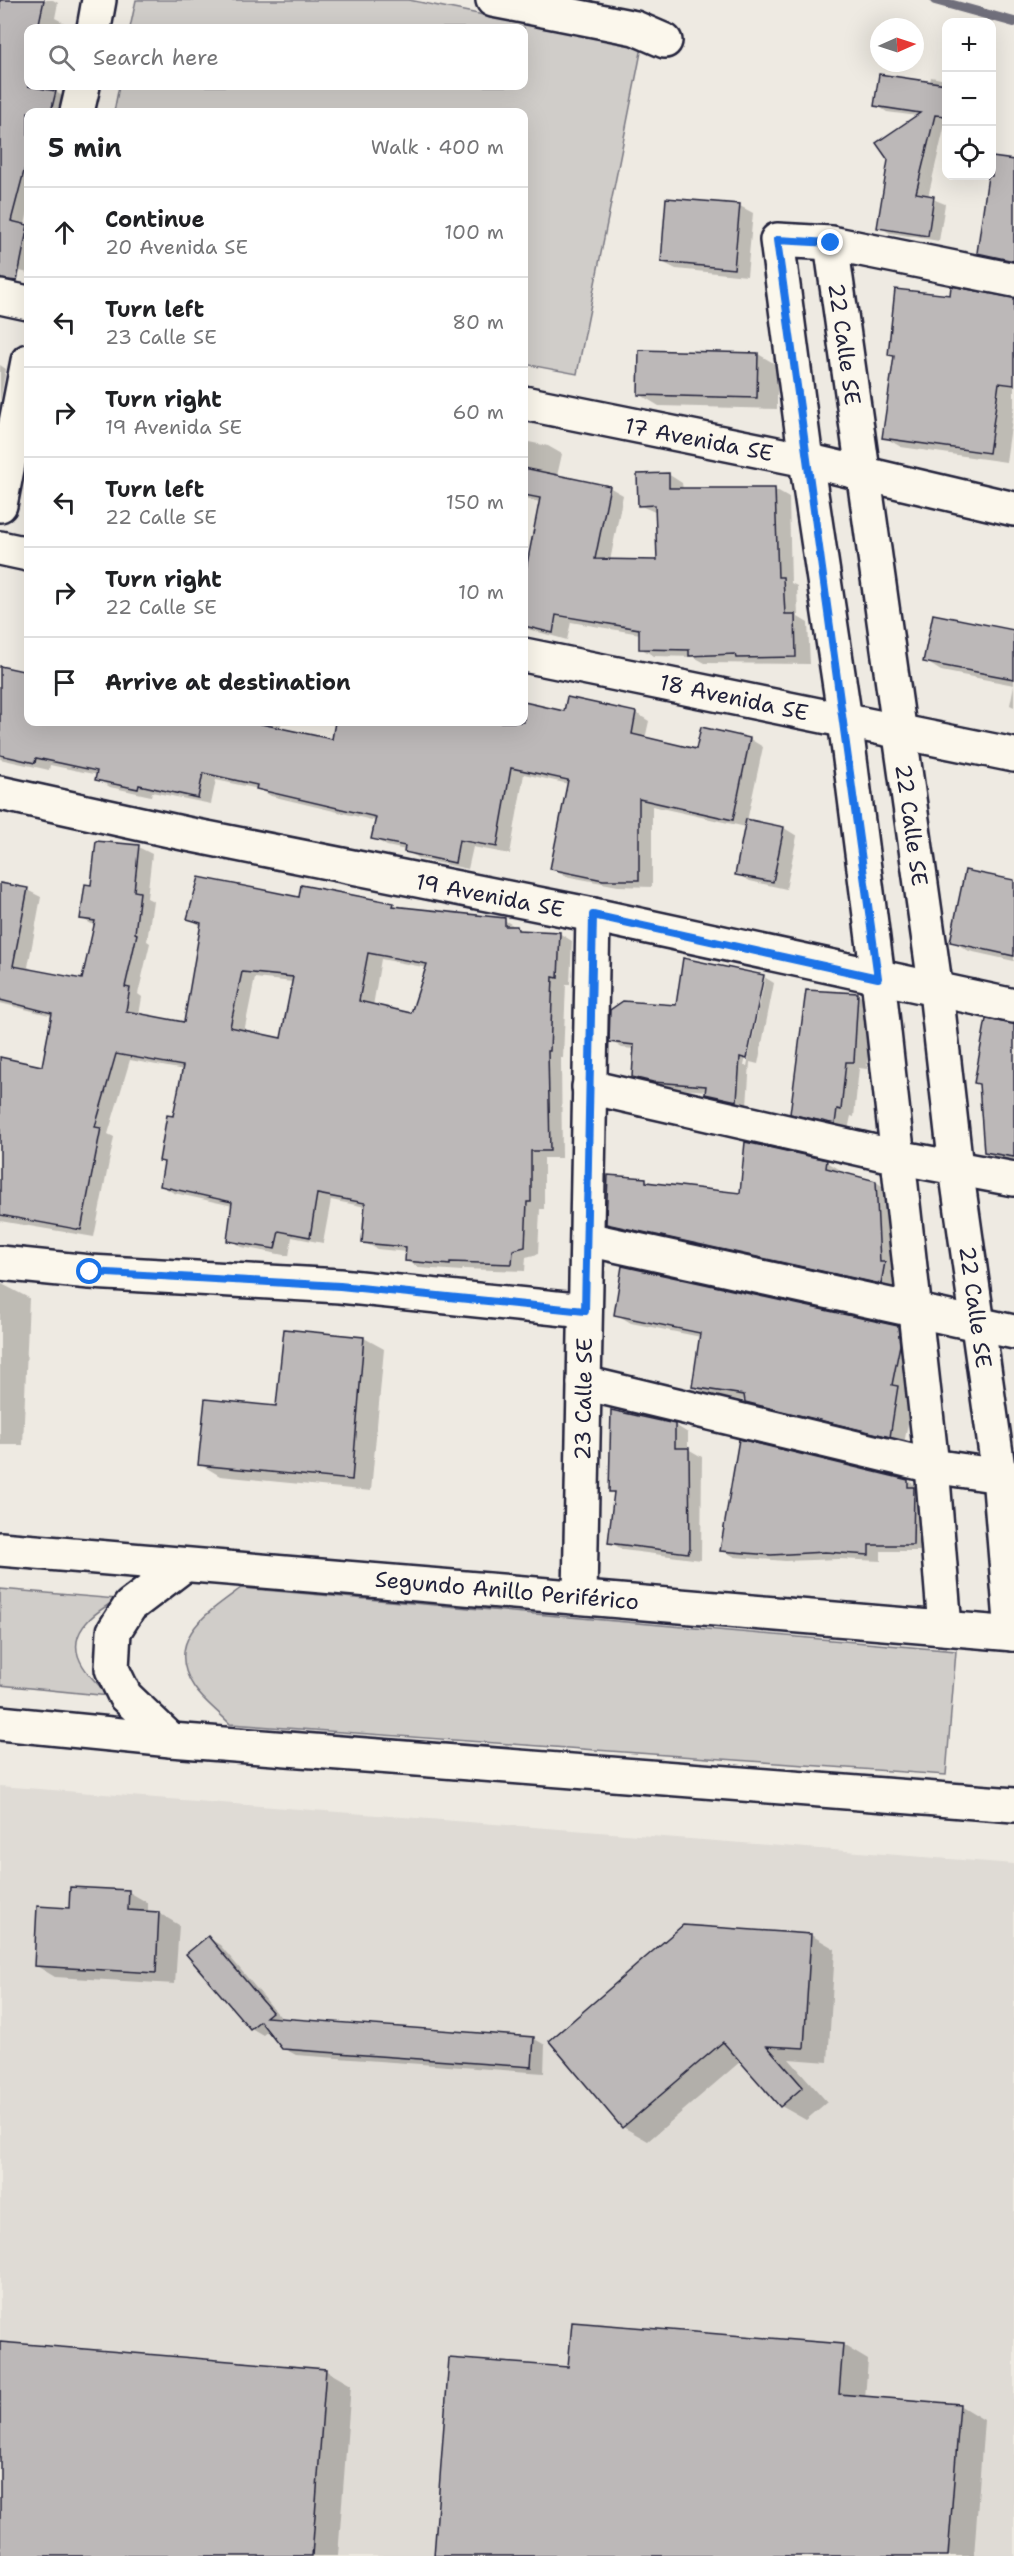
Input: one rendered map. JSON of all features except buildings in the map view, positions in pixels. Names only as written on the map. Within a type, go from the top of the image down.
[{"type":"street","points":[[95,24],[99,0]]},
{"type":"street","points":[[493,0],[635,28],[665,41]]},
{"type":"street","points":[[78,108],[82,90]]},
{"type":"street","points":[[945,1628],[932,1466],[878,978],[845,720],[806,460],[777,240],[831,243],[1014,280]]},
{"type":"street","name":"22 Calle SE","points":[[831,243],[936,991],[956,1168],[978,1324],[1007,1477],[1013,1634]]},
{"type":"street","points":[[0,297],[24,302]]},
{"type":"street","points":[[0,505],[24,381]]},
{"type":"street","name":"17 Avenida SE","points":[[528,404],[806,460],[1014,509]]},
{"type":"street","points":[[0,548],[24,553]]},
{"type":"street","name":"18 Avenida SE","points":[[528,656],[1014,755]]},
{"type":"street","name":"19 Avenida SE","points":[[0,793],[188,834],[593,915],[936,991],[1014,1006]]},
{"type":"street","name":"23 Calle SE","points":[[580,1596],[593,915]]},
{"type":"street","points":[[589,1087],[897,1157],[1014,1179]]},
{"type":"street","points":[[587,1239],[1014,1332]]},
{"type":"street","points":[[0,1263],[90,1272],[340,1286],[585,1311]]},
{"type":"street","points":[[584,1383],[932,1466],[1007,1477]]},
{"type":"street","name":"Segundo Anillo Periférico","points":[[0,1549],[1013,1634]]},
{"type":"street","points":[[171,1740],[125,1696],[112,1669],[114,1631],[130,1606],[184,1565]]},
{"type":"street","points":[[0,1724],[171,1740],[1014,1805]]},
{"type":"shaded area","points":[[136,0],[409,0],[528,24],[131,24]]},
{"type":"shaded area","points":[[528,24],[642,47],[577,374],[528,365],[528,108],[115,108],[118,90],[528,90]]},
{"type":"shaded area","points":[[241,1588],[956,1651],[946,1775],[230,1724],[194,1687],[186,1670],[184,1655],[187,1641],[203,1617]]},
{"type":"shaded area","points":[[0,1589],[117,1599],[90,1619],[80,1633],[77,1643],[77,1653],[81,1662],[110,1696],[0,1685]]},
{"type":"shaded area","points":[[0,1786],[1014,1864],[1014,2556],[0,2556]]},
{"type":"waterway","points":[[935,0],[1014,22]]},
{"type":"route","points":[[90,1272],[340,1286],[585,1311],[593,915],[878,978],[845,720],[806,460],[777,240],[831,243]]}]
